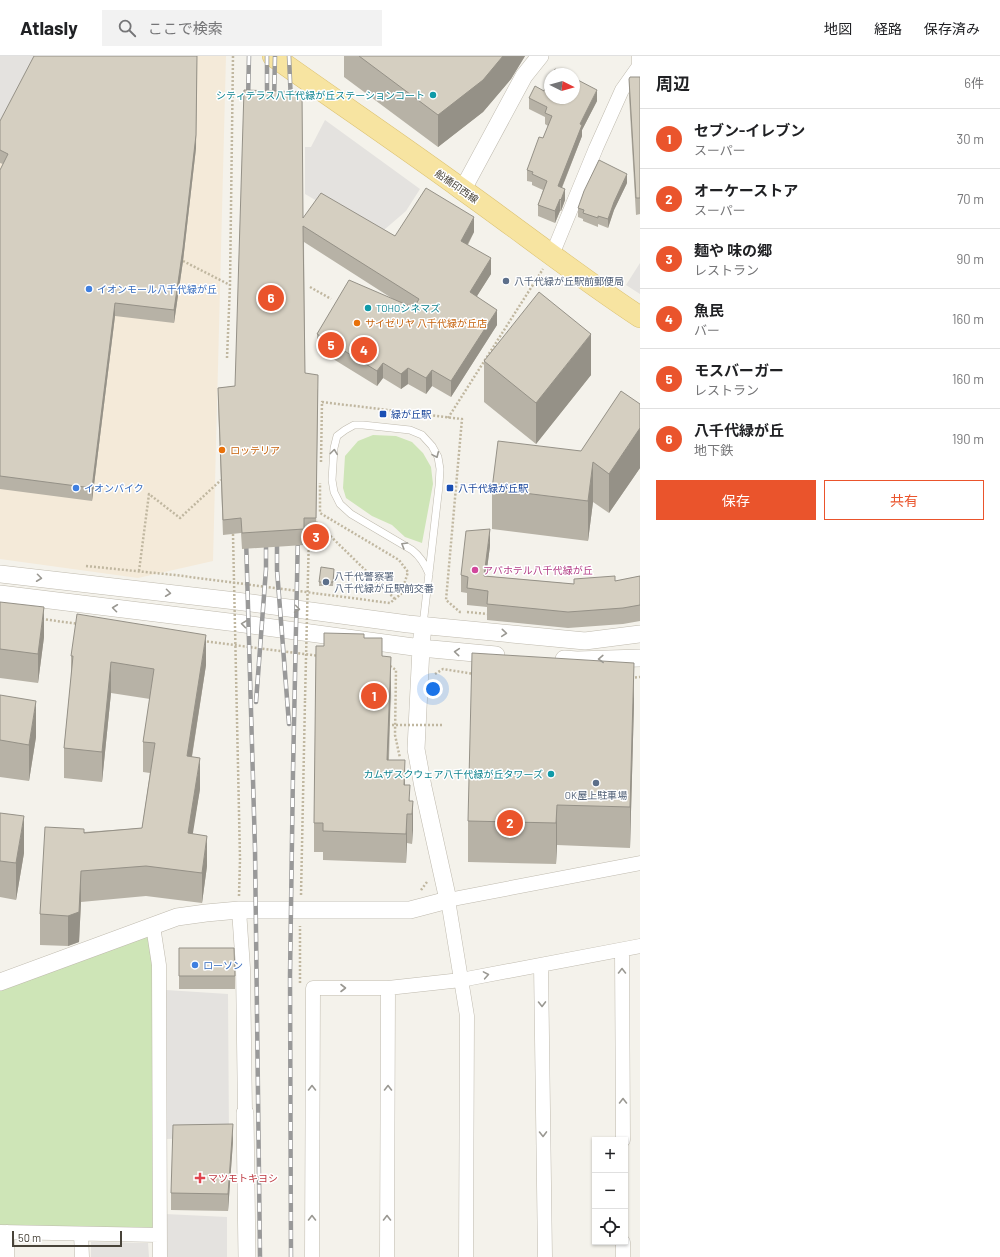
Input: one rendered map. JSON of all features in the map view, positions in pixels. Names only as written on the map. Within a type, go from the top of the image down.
[{"type":"main road","name":"船橋印西線","points":[[272,56],[463,189],[552,255],[640,317]]},
{"type":"street","points":[[463,189],[524,76],[540,56]]},
{"type":"street","points":[[552,255],[596,148],[622,90],[639,62]]},
{"type":"street","points":[[0,574],[236,601],[423,625],[585,641],[640,634]]},
{"type":"street","points":[[0,594],[237,623],[421,648],[508,656]]},
{"type":"street","points":[[423,625],[416,748],[448,900],[467,1016],[466,1257]]},
{"type":"street","points":[[546,658],[576,660],[640,658]]},
{"type":"street","points":[[0,982],[178,917],[239,910],[410,910],[448,900],[640,863]]},
{"type":"street","points":[[239,910],[243,968],[247,1257]]},
{"type":"street","points":[[153,926],[159,965],[160,1257]]},
{"type":"street","points":[[312,1257],[313,988],[388,988],[461,980],[640,946]]},
{"type":"street","points":[[622,950],[623,1137]]},
{"type":"street","points":[[541,965],[545,1257]]},
{"type":"street","points":[[387,1257],[388,988]]},
{"type":"street","points":[[7,1257],[4,1232],[160,1235]]},
{"type":"street","points":[[81,1234],[82,1257]]},
{"type":"street","points":[[623,1245],[623,1257]]},
{"type":"lane","points":[[423,625],[440,469],[438,457],[432,446],[422,435],[410,430],[354,425],[337,436],[334,448],[332,472],[334,492],[340,504],[351,514],[420,556],[426,566],[428,574]]},
{"type":"path","points":[[227,358],[230,284],[233,56]]},
{"type":"path","points":[[448,418],[552,255]]},
{"type":"path","points":[[183,261],[230,284]]},
{"type":"path","points":[[310,287],[331,299]]},
{"type":"path","points":[[321,466],[322,402],[462,419],[446,600],[460,612],[490,614]]},
{"type":"path","points":[[139,572],[149,494],[180,518],[221,480]]},
{"type":"path","points":[[85,566],[175,575],[390,603],[401,594],[408,572],[399,560],[320,513],[320,482]]},
{"type":"path","points":[[316,522],[395,599]]},
{"type":"path","points":[[300,987],[300,910],[309,533]]},
{"type":"path","points":[[232,534],[240,859],[239,910]]},
{"type":"path","points":[[39,619],[87,625]]},
{"type":"path","points":[[197,640],[323,656]]},
{"type":"path","points":[[387,663],[396,670],[395,736],[400,759]]},
{"type":"path","points":[[434,681],[435,673],[443,669],[474,674]]},
{"type":"path","points":[[624,679],[640,677]]},
{"type":"path","points":[[430,724],[430,731]]},
{"type":"path","points":[[386,725],[442,725]]},
{"type":"path","points":[[417,895],[428,882],[426,875]]},
{"type":"shaded area","name":"イオンモール八千代緑が丘","points":[[0,56],[226,56],[213,561],[138,578],[0,559]]},
{"type":"shaded area","points":[[0,56],[36,56],[0,131]]},
{"type":"shaded area","points":[[325,120],[420,189],[406,211],[377,236],[305,194],[305,147],[311,147]]},
{"type":"shaded area","points":[[640,263],[640,294],[626,285]]},
{"type":"shaded area","points":[[166,990],[228,994],[229,1137],[166,1139]]},
{"type":"shaded area","points":[[165,1214],[227,1217],[227,1257],[166,1257]]},
{"type":"shaded area","points":[[91,1242],[148,1243],[149,1257],[91,1257]]},
{"type":"green space","points":[[373,435],[396,436],[412,442],[423,453],[431,467],[433,484],[422,543],[405,537],[392,525],[372,516],[346,498],[343,488],[345,456],[358,441]]},
{"type":"green space","points":[[153,926],[159,1235],[0,1230],[0,982]]},
{"type":"building","name":"イオンモール八千代緑が丘","points":[[34,56],[197,56],[196,135],[174,310],[115,303],[92,488],[0,476],[0,170],[8,154],[0,150],[0,121]]},
{"type":"building","points":[[359,56],[503,56],[483,80],[438,115]]},
{"type":"building","points":[[630,77],[640,77],[640,198],[636,198]]},
{"type":"building","points":[[580,81],[597,90],[580,124],[582,125],[558,186],[565,189],[555,211],[538,205],[547,181],[527,170],[539,137],[543,138],[552,116],[545,113],[547,107],[529,98],[535,86],[544,91],[544,104],[580,104]]},
{"type":"building","points":[[244,90],[302,92],[303,218],[321,193],[395,236],[426,188],[474,217],[461,241],[491,258],[470,292],[497,310],[451,381],[432,370],[426,378],[408,368],[401,374],[383,363],[377,371],[317,334],[349,280],[414,308],[419,299],[303,226],[305,373],[318,375],[316,518],[304,518],[304,529],[242,533],[241,518],[223,520],[218,388],[235,386]]},
{"type":"building","points":[[599,160],[627,174],[608,219],[598,216],[598,218],[583,213],[584,210],[578,208],[584,191]]},
{"type":"building","points":[[539,292],[591,334],[536,403],[484,361]]},
{"type":"building","points":[[621,391],[640,404],[640,428],[609,474],[593,462],[588,501],[492,489],[498,441],[581,451]]},
{"type":"building","points":[[490,529],[484,576],[574,584],[574,579],[615,576],[615,581],[640,576],[640,605],[623,608],[568,612],[487,604],[488,591],[467,588],[468,577],[461,575],[466,531]]},
{"type":"building","points":[[321,567],[334,569],[333,582],[319,582]]},
{"type":"building","points":[[0,602],[44,607],[38,654],[0,649]]},
{"type":"building","points":[[77,614],[206,635],[187,756],[200,758],[188,833],[207,836],[202,873],[146,866],[81,871],[79,912],[68,916],[40,914],[45,827],[84,829],[84,833],[142,828],[155,743],[143,742],[154,669],[111,662],[102,752],[64,748],[73,656],[71,656]]},
{"type":"building","points":[[324,633],[364,634],[364,638],[382,638],[382,656],[391,657],[387,760],[405,760],[404,785],[410,785],[409,801],[413,801],[412,814],[407,814],[406,834],[323,831],[323,823],[314,823],[316,646],[324,646]]},
{"type":"building","name":"カムザスクウェア八千代緑が丘タワーズ","points":[[472,653],[634,663],[630,807],[557,805],[556,823],[468,821]]},
{"type":"building","points":[[0,695],[36,701],[29,745],[0,740]]},
{"type":"building","points":[[0,813],[24,816],[16,863],[0,861]]},
{"type":"building","points":[[179,948],[234,948],[235,976],[179,976]]},
{"type":"building","points":[[233,1124],[228,1194],[171,1193],[173,1125]]},
{"type":"railway","points":[[248,101],[249,56]]},
{"type":"railway","points":[[267,56],[267,102]]},
{"type":"railway","points":[[274,102],[275,56]]},
{"type":"railway","points":[[289,56],[291,103]]},
{"type":"railway","points":[[291,1257],[290,975],[298,533]]},
{"type":"railway","points":[[256,702],[266,569],[266,536]]},
{"type":"railway","points":[[277,536],[277,570],[289,724]]},
{"type":"railway","points":[[246,537],[255,849],[260,1257]]},
{"type":"place","name":"シティテラス八千代緑が丘ステーションコート","points":[[433,95]]},
{"type":"place","name":"八千代緑が丘駅前郵便局","points":[[506,281]]},
{"type":"place","name":"イオンモール八千代緑が丘","points":[[89,289]]},
{"type":"place","name":"八千代緑が丘","points":[[271,298]]},
{"type":"place","name":"TOHOシネマズ","points":[[368,308]]},
{"type":"place","name":"サイゼリヤ 八千代緑が丘店","points":[[357,323]]},
{"type":"place","name":"モスバーガー","points":[[331,345]]},
{"type":"place","name":"魚民","points":[[364,350]]},
{"type":"place","name":"緑が丘駅","points":[[383,414]]},
{"type":"place","name":"ロッテリア","points":[[222,450]]},
{"type":"place","name":"イオンバイク","points":[[76,488]]},
{"type":"place","name":"八千代緑が丘駅","points":[[450,488]]},
{"type":"place","name":"麺や 味の郷","points":[[316,537]]},
{"type":"place","name":"アパホテル八千代緑が丘","points":[[475,570]]},
{"type":"place","name":"八千代警察署 八千代緑が丘駅前交番","points":[[326,582]]},
{"type":"place","name":"セブン-イレブン","points":[[374,696]]},
{"type":"place","name":"カムザスクウェア八千代緑が丘タワーズ","points":[[551,774]]},
{"type":"place","name":"OK屋上駐車場","points":[[596,783]]},
{"type":"place","name":"オーケーストア","points":[[510,823]]},
{"type":"place","name":"ローソン","points":[[195,965]]},
{"type":"place","name":"マツモトキヨシ","points":[[200,1178]]}]
